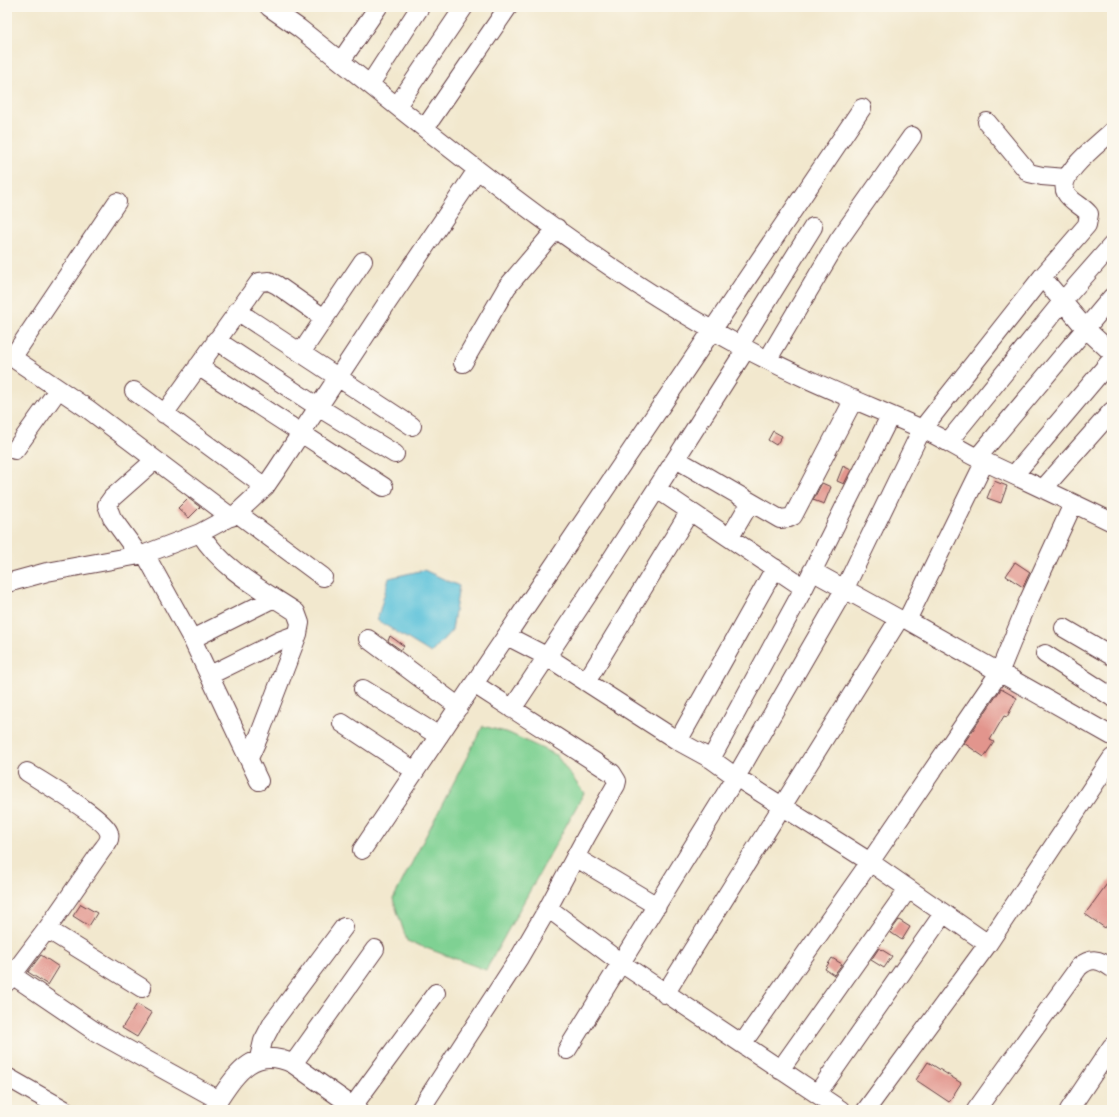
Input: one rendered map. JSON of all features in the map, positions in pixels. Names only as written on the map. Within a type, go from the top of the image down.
[{"type":"street","points":[[269,7],[370,84],[477,170],[628,278],[713,330],[743,347],[890,416],[922,429],[1112,522]]},
{"type":"street","points":[[341,62],[378,7]]},
{"type":"street","points":[[370,84],[420,7]]},
{"type":"street","points":[[397,106],[464,7]]},
{"type":"street","points":[[425,128],[508,7]]},
{"type":"street","points":[[362,850],[862,108]]},
{"type":"street","points":[[987,122],[1029,173],[1042,176],[1066,178]]},
{"type":"street","points":[[567,1050],[736,778],[844,590],[922,429],[1042,278],[1083,230],[1089,219],[1089,214],[1084,208],[1067,196],[1064,189],[1066,178],[1075,166],[1112,131]]},
{"type":"street","points":[[768,359],[838,241],[912,136]]},
{"type":"street","points":[[7,583],[47,572],[142,554],[200,533],[234,515],[265,487],[477,170]]},
{"type":"street","points":[[118,202],[10,356],[88,409],[155,460],[323,577]]},
{"type":"street","points":[[791,215],[838,241]]},
{"type":"street","points":[[512,709],[676,460],[813,227]]},
{"type":"street","points":[[463,363],[507,287],[557,228]]},
{"type":"street","points":[[948,442],[1062,302],[1112,245]]},
{"type":"street","points":[[300,353],[363,261]]},
{"type":"street","points":[[1042,278],[1085,328],[1112,353]]},
{"type":"street","points":[[164,414],[256,285],[263,280],[277,285],[324,318]]},
{"type":"street","points":[[665,994],[903,620],[981,459],[1085,328],[1112,297]]},
{"type":"street","points":[[237,311],[412,426]]},
{"type":"street","points":[[216,340],[318,407],[395,454]]},
{"type":"street","points":[[1014,475],[1112,359]]},
{"type":"street","points":[[198,366],[384,487]]},
{"type":"street","points":[[15,450],[58,390]]},
{"type":"street","points":[[134,391],[265,487]]},
{"type":"street","points":[[676,460],[780,519],[789,518],[793,516],[854,399]]},
{"type":"street","points":[[1043,489],[1112,411]]},
{"type":"street","points":[[711,759],[804,588],[890,416]]},
{"type":"street","points":[[155,460],[112,498],[108,505],[108,511],[112,518],[142,554],[192,639],[260,781]]},
{"type":"street","points":[[657,489],[804,588]]},
{"type":"street","points":[[730,537],[750,503]]},
{"type":"street","points":[[742,1044],[870,862],[999,673],[1028,602],[1073,504]]},
{"type":"street","points":[[586,682],[690,511]]},
{"type":"street","points":[[200,533],[210,548],[225,563],[248,582],[296,612],[300,623],[298,634],[259,736],[249,758]]},
{"type":"street","points":[[678,741],[775,568]]},
{"type":"street","points":[[812,571],[844,590],[903,620],[1112,736]]},
{"type":"street","points":[[192,639],[274,598]]},
{"type":"street","points":[[1064,628],[1112,656]]},
{"type":"street","points":[[210,675],[279,641],[298,634]]},
{"type":"street","points":[[507,636],[546,656],[678,741],[711,759],[736,778],[870,862],[988,944]]},
{"type":"street","points":[[368,639],[459,707]]},
{"type":"street","points":[[1045,654],[1112,697]]},
{"type":"street","points":[[420,1110],[519,958],[616,785],[615,776],[474,684]]},
{"type":"street","points":[[363,689],[439,736]]},
{"type":"street","points":[[342,723],[415,771]]},
{"type":"street","points":[[866,1110],[988,944],[1112,758]]},
{"type":"street","points":[[27,772],[93,816],[106,828],[110,834],[106,846],[10,979],[216,1105],[245,1065],[260,1058],[286,1061],[293,1064],[355,1108],[436,993]]},
{"type":"street","points":[[575,857],[657,906]]},
{"type":"street","points":[[780,1070],[908,889]]},
{"type":"street","points":[[548,908],[665,994],[841,1110]]},
{"type":"street","points":[[817,1094],[943,914]]},
{"type":"street","points":[[260,1058],[263,1041],[273,1022],[344,927]]},
{"type":"street","points":[[47,929],[142,988]]},
{"type":"street","points":[[293,1064],[375,949]]},
{"type":"street","points":[[976,1110],[1079,967],[1086,961],[1095,960],[1105,963],[1112,968]]},
{"type":"street","points":[[1069,1110],[1112,1046]]},
{"type":"street","points":[[9,1084],[43,1104],[65,1110]]},
{"type":"green space","points":[[483,726],[509,733],[556,755],[584,793],[486,970],[407,941],[393,899]]},
{"type":"water","points":[[424,570],[459,586],[452,630],[431,653],[377,620],[389,578]]},
{"type":"building","points":[[773,431],[782,436],[776,445],[768,440]]},
{"type":"building","points":[[843,466],[851,470],[844,484],[837,481]]},
{"type":"building","points":[[994,481],[1007,486],[1001,503],[987,498]]},
{"type":"building","points":[[822,483],[831,487],[824,504],[813,500]]},
{"type":"building","points":[[188,498],[200,507],[189,518],[178,508]]},
{"type":"building","points":[[1015,562],[1030,572],[1023,587],[1006,576]]},
{"type":"building","points":[[390,636],[404,646],[401,650],[388,641]]},
{"type":"building","points":[[1001,689],[1017,698],[1007,717],[1004,716],[990,740],[994,742],[984,757],[964,743]]},
{"type":"building","points":[[1112,877],[1112,918],[1105,928],[1085,914]]},
{"type":"building","points":[[81,904],[97,913],[89,926],[73,916]]},
{"type":"building","points":[[899,920],[910,927],[902,940],[890,932]]},
{"type":"building","points":[[879,948],[892,956],[884,968],[871,960]]},
{"type":"building","points":[[41,955],[59,967],[48,985],[28,972]]},
{"type":"building","points":[[832,958],[842,964],[834,975],[825,969]]},
{"type":"building","points":[[137,1004],[152,1013],[137,1037],[122,1028]]},
{"type":"building","points":[[928,1062],[961,1083],[949,1102],[916,1080]]}]
